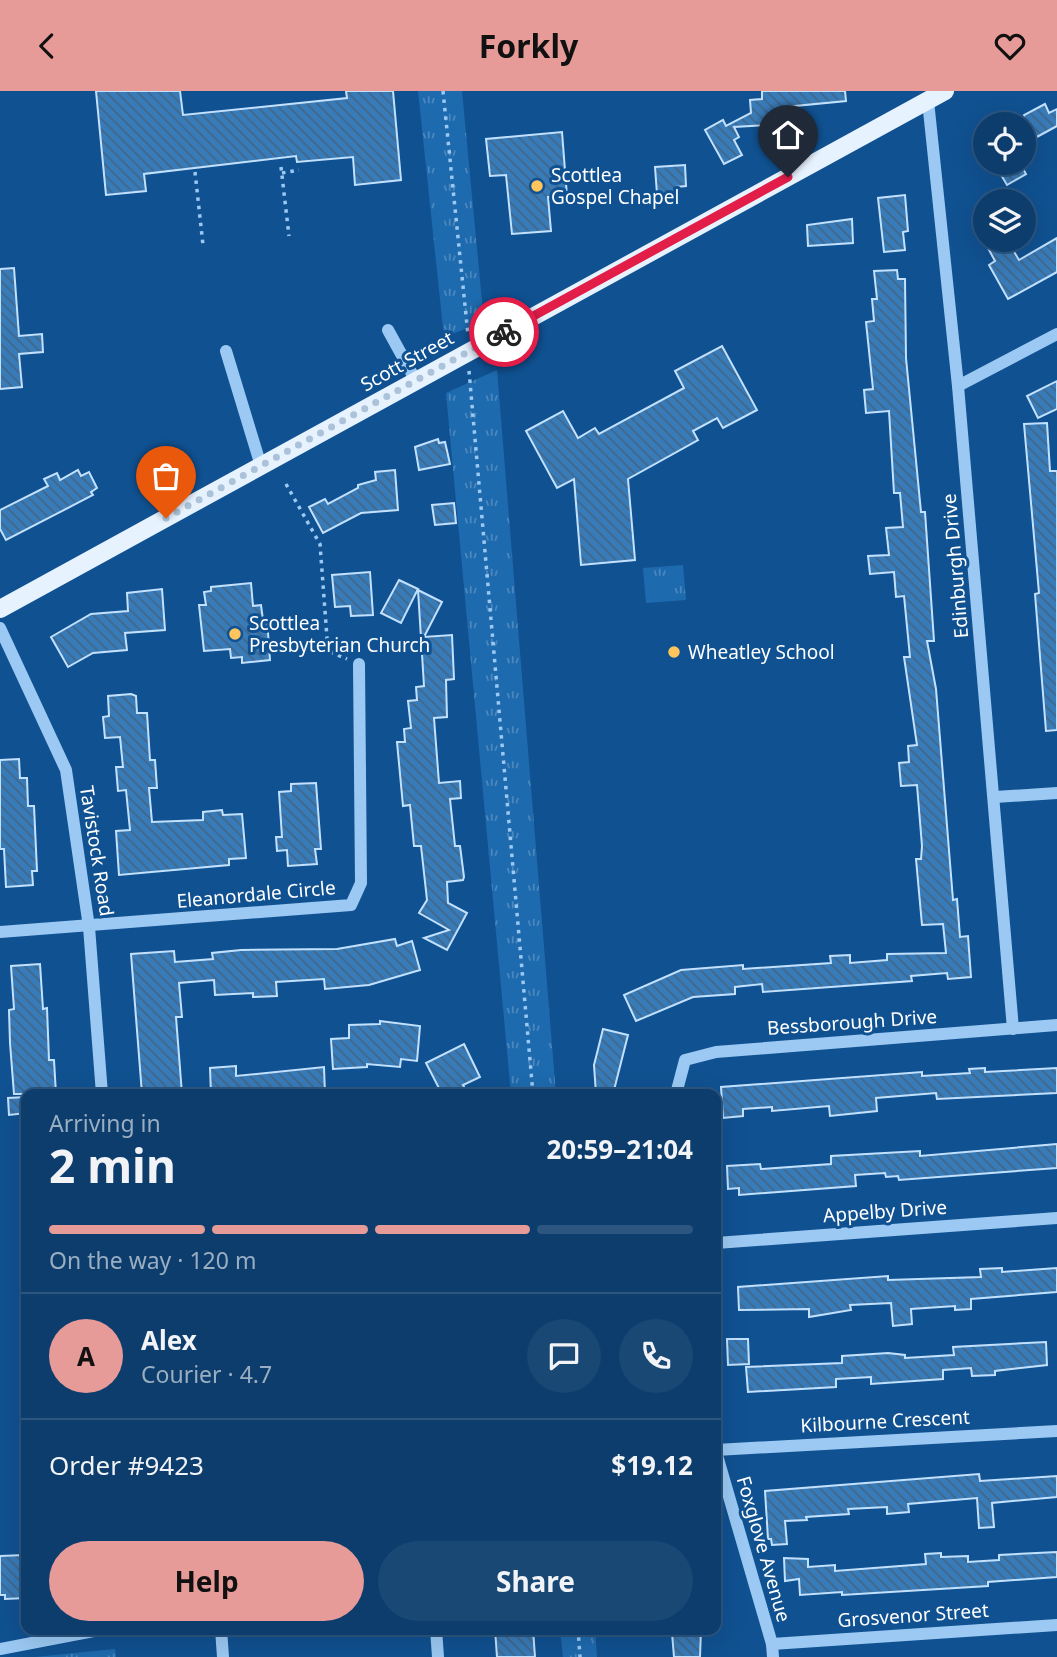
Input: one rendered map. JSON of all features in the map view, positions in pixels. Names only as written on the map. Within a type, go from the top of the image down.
[{"type":"main road","name":"Scott Street","points":[[0,609],[945,91]]},
{"type":"street","name":"Edinburgh Drive","points":[[928,100],[958,386],[1013,1029]]},
{"type":"street","points":[[388,330],[416,381]]},
{"type":"street","points":[[958,386],[1057,334]]},
{"type":"street","points":[[226,351],[261,466]]},
{"type":"street","name":"Tavistock Road","points":[[0,628],[65,769],[89,927],[102,1089]]},
{"type":"street","name":"Eleanordale Circle","points":[[89,927],[351,905],[361,883],[359,664]]},
{"type":"street","points":[[995,797],[1057,793]]},
{"type":"street","points":[[0,932],[89,927]]},
{"type":"street","name":"Bessborough Drive","points":[[677,1089],[684,1061],[716,1052],[1057,1025]]},
{"type":"street","name":"Appelby Drive","points":[[721,1243],[1057,1218]]},
{"type":"street","name":"Kilbourne Crescent","points":[[721,1451],[1057,1431]]},
{"type":"street","name":"Foxglove Avenue","points":[[721,1468],[773,1650]]},
{"type":"street","name":"Grosvenor Street","points":[[773,1650],[1057,1625]]},
{"type":"street","points":[[0,1649],[73,1635]]},
{"type":"street","points":[[221,1635],[223,1657]]},
{"type":"street","points":[[436,1635],[438,1657]]},
{"type":"path","points":[[443,91],[468,336]]},
{"type":"path","points":[[281,167],[289,236]]},
{"type":"path","points":[[282,173],[299,170]]},
{"type":"path","points":[[195,172],[203,245]]},
{"type":"path","points":[[470,381],[533,1089]]},
{"type":"path","points":[[286,484],[320,544],[328,651],[359,664]]},
{"type":"path","points":[[578,1635],[580,1657]]},
{"type":"green space","points":[[418,91],[462,91],[484,322],[444,337]]},
{"type":"green space","points":[[497,370],[556,1089],[511,1089],[446,393]]},
{"type":"green space","points":[[683,565],[686,600],[646,603],[643,568]]},
{"type":"green space","points":[[561,1635],[595,1635],[597,1657],[563,1657]]},
{"type":"green space","points":[[115,1649],[116,1657],[35,1657]]},
{"type":"building","points":[[96,91],[180,91],[183,115],[347,98],[346,91],[393,91],[401,180],[355,185],[353,157],[297,162],[296,156],[144,174],[146,191],[106,195]]},
{"type":"building","points":[[762,91],[845,91],[846,101],[785,107],[786,124],[734,127],[739,137],[734,140],[742,155],[724,164],[705,130],[723,120],[726,126],[751,113],[750,100],[762,99]]},
{"type":"building","points":[[1045,104],[1049,113],[1057,109],[1057,126],[1036,137],[1036,112],[1030,112]]},
{"type":"building","name":"Scottlea Gospel Chapel","points":[[562,132],[567,196],[548,197],[551,231],[512,234],[506,175],[490,176],[486,139]]},
{"type":"building","points":[[685,165],[686,186],[676,187],[676,193],[657,194],[655,167]]},
{"type":"building","points":[[1001,175],[1024,175],[1007,185]]},
{"type":"building","points":[[905,195],[908,231],[903,232],[905,250],[884,252],[878,198]]},
{"type":"building","points":[[852,219],[853,243],[808,246],[807,225]]},
{"type":"building","points":[[1057,238],[1057,272],[1008,299],[989,265],[995,261],[990,252],[1014,252],[1019,260]]},
{"type":"building","points":[[14,268],[19,336],[42,334],[43,352],[19,354],[22,387],[0,389],[0,269]]},
{"type":"building","points":[[897,270],[898,279],[905,279],[906,358],[921,512],[925,512],[934,641],[927,641],[936,689],[953,900],[957,899],[960,937],[968,936],[971,977],[948,979],[947,973],[911,976],[912,981],[763,992],[762,984],[735,987],[735,994],[693,997],[636,1021],[624,995],[681,970],[743,965],[743,969],[831,963],[830,956],[850,955],[850,963],[887,960],[887,954],[946,953],[943,924],[922,925],[916,859],[921,859],[922,846],[917,785],[901,786],[899,763],[909,762],[908,746],[917,745],[904,657],[910,657],[904,596],[896,597],[894,572],[870,574],[868,556],[889,555],[886,528],[903,527],[900,493],[894,493],[889,411],[866,413],[864,390],[873,389],[866,322],[874,321],[872,299],[877,299],[874,271]]},
{"type":"building","points":[[722,346],[757,410],[723,428],[717,418],[693,431],[698,440],[628,479],[635,560],[581,565],[574,479],[557,488],[526,431],[563,411],[578,438],[595,428],[599,434],[684,388],[675,371]]},
{"type":"building","points":[[1057,381],[1057,409],[1038,418],[1027,396]]},
{"type":"building","points":[[1047,423],[1050,471],[1057,471],[1057,730],[1046,731],[1035,594],[1039,593],[1024,424]]},
{"type":"building","points":[[438,439],[439,443],[445,442],[450,464],[419,470],[415,447]]},
{"type":"building","points":[[78,470],[81,476],[89,472],[97,488],[91,492],[93,495],[6,540],[0,529],[0,510],[48,486],[44,479],[57,473],[60,480]]},
{"type":"building","points":[[395,470],[398,510],[361,513],[323,533],[309,507],[325,499],[328,504],[358,488],[358,485],[376,480],[375,472]]},
{"type":"building","points":[[454,503],[456,523],[435,525],[432,505]]},
{"type":"building","points":[[370,572],[373,615],[351,616],[350,606],[335,607],[332,575]]},
{"type":"building","points":[[399,580],[418,589],[401,623],[381,613]]},
{"type":"building","name":"Scottlea Presbyterian Church","points":[[251,583],[253,606],[261,605],[263,620],[267,619],[270,660],[242,663],[242,657],[231,658],[230,649],[204,651],[199,605],[206,605],[204,592],[211,591],[211,587]]},
{"type":"building","points":[[162,589],[165,630],[125,633],[127,650],[93,653],[68,667],[51,637],[91,614],[128,611],[127,593]]},
{"type":"building","points":[[418,590],[442,602],[424,637],[452,635],[454,679],[446,680],[447,717],[434,718],[439,783],[460,781],[461,798],[450,799],[455,846],[460,846],[464,877],[463,880],[447,882],[448,903],[467,913],[447,950],[424,938],[449,930],[419,913],[427,900],[421,846],[414,846],[410,805],[403,806],[397,742],[405,742],[404,729],[411,728],[408,701],[417,700],[416,687],[424,686]]},
{"type":"building","points":[[108,696],[136,696],[137,713],[147,713],[150,760],[155,760],[157,788],[149,788],[152,822],[203,820],[203,812],[222,810],[223,815],[242,814],[246,858],[229,859],[229,865],[119,875],[116,831],[130,830],[126,790],[118,791],[116,767],[123,767],[120,737],[105,738],[103,717],[109,716]]},
{"type":"building","points":[[19,759],[20,778],[27,778],[28,806],[34,806],[37,871],[32,871],[33,885],[6,887],[4,849],[0,849],[0,760]]},
{"type":"building","points":[[316,783],[321,849],[315,849],[317,864],[288,866],[287,850],[277,851],[276,837],[282,837],[279,792],[291,791],[291,784]]},
{"type":"building","points":[[395,939],[397,946],[412,941],[420,970],[369,985],[325,989],[324,979],[276,982],[277,996],[253,997],[253,993],[215,995],[214,980],[179,983],[182,1017],[176,1017],[182,1089],[142,1089],[131,954],[174,951],[175,962],[213,959],[212,953],[241,950],[337,949]]},
{"type":"building","points":[[40,964],[43,1009],[47,1008],[49,1060],[54,1060],[56,1089],[21,1089],[21,1094],[14,1094],[9,1010],[14,1009],[11,966]]},
{"type":"building","points":[[380,1021],[420,1026],[417,1061],[401,1059],[400,1067],[367,1064],[367,1067],[333,1069],[331,1039],[349,1038],[349,1025],[380,1024]]},
{"type":"building","points":[[603,1029],[628,1035],[614,1089],[596,1089],[594,1065]]},
{"type":"building","points":[[464,1044],[480,1077],[463,1085],[465,1089],[439,1089],[426,1063]]},
{"type":"building","points":[[236,1066],[236,1076],[324,1067],[325,1089],[211,1089],[210,1068]]},
{"type":"building","points":[[985,1068],[985,1072],[1057,1068],[1057,1093],[937,1099],[936,1093],[876,1098],[877,1111],[830,1116],[829,1106],[772,1111],[772,1107],[743,1109],[743,1116],[723,1118],[721,1087],[922,1072],[922,1076],[970,1073],[969,1069]]},
{"type":"building","points":[[21,1097],[21,1114],[9,1115],[8,1098]]},
{"type":"building","points":[[1057,1144],[1057,1168],[899,1180],[898,1176],[886,1177],[885,1173],[855,1175],[856,1186],[739,1195],[739,1188],[728,1189],[727,1166],[760,1164],[761,1169],[831,1164],[831,1156],[920,1151],[920,1156]]},
{"type":"building","points":[[1002,1268],[1002,1272],[1057,1268],[1057,1292],[971,1299],[971,1309],[955,1310],[955,1306],[911,1309],[912,1324],[893,1326],[891,1303],[850,1305],[851,1310],[809,1317],[809,1309],[739,1310],[738,1287],[888,1276],[888,1280],[981,1277],[980,1269]]},
{"type":"building","points":[[727,1339],[748,1339],[749,1364],[728,1365]]},
{"type":"building","points":[[1046,1342],[1047,1365],[995,1371],[995,1375],[972,1376],[971,1368],[943,1370],[943,1379],[871,1384],[871,1377],[836,1379],[836,1387],[748,1392],[746,1367],[842,1363],[842,1356],[888,1353],[905,1355],[905,1358],[954,1355],[953,1347]]},
{"type":"building","points":[[979,1474],[980,1481],[1057,1476],[1057,1497],[992,1503],[994,1527],[979,1528],[977,1498],[908,1504],[909,1512],[887,1514],[887,1507],[848,1509],[849,1514],[785,1521],[787,1544],[772,1545],[771,1539],[768,1539],[765,1491]]},
{"type":"building","points":[[1057,1552],[1057,1577],[988,1582],[988,1586],[800,1595],[799,1579],[785,1581],[784,1558],[808,1559],[808,1567],[835,1565],[835,1571],[926,1564],[925,1554],[941,1553],[941,1557],[968,1556],[968,1562],[999,1560],[999,1555]]},
{"type":"building","points":[[21,1555],[21,1598],[5,1599],[5,1595],[0,1595],[0,1556]]},
{"type":"building","points":[[495,1635],[533,1635],[535,1657],[497,1657]]},
{"type":"building","points":[[672,1635],[701,1635],[700,1657],[674,1657]]},
{"type":"way so far","points":[[166,518],[504,332]]},
{"type":"place","name":"Scottlea Gospel Chapel","points":[[537,186]]},
{"type":"place","name":"Scottlea Presbyterian Church","points":[[235,634]]},
{"type":"place","name":"Wheatley School","points":[[674,652]]},
{"type":"route","points":[[504,332],[788,177]]}]
